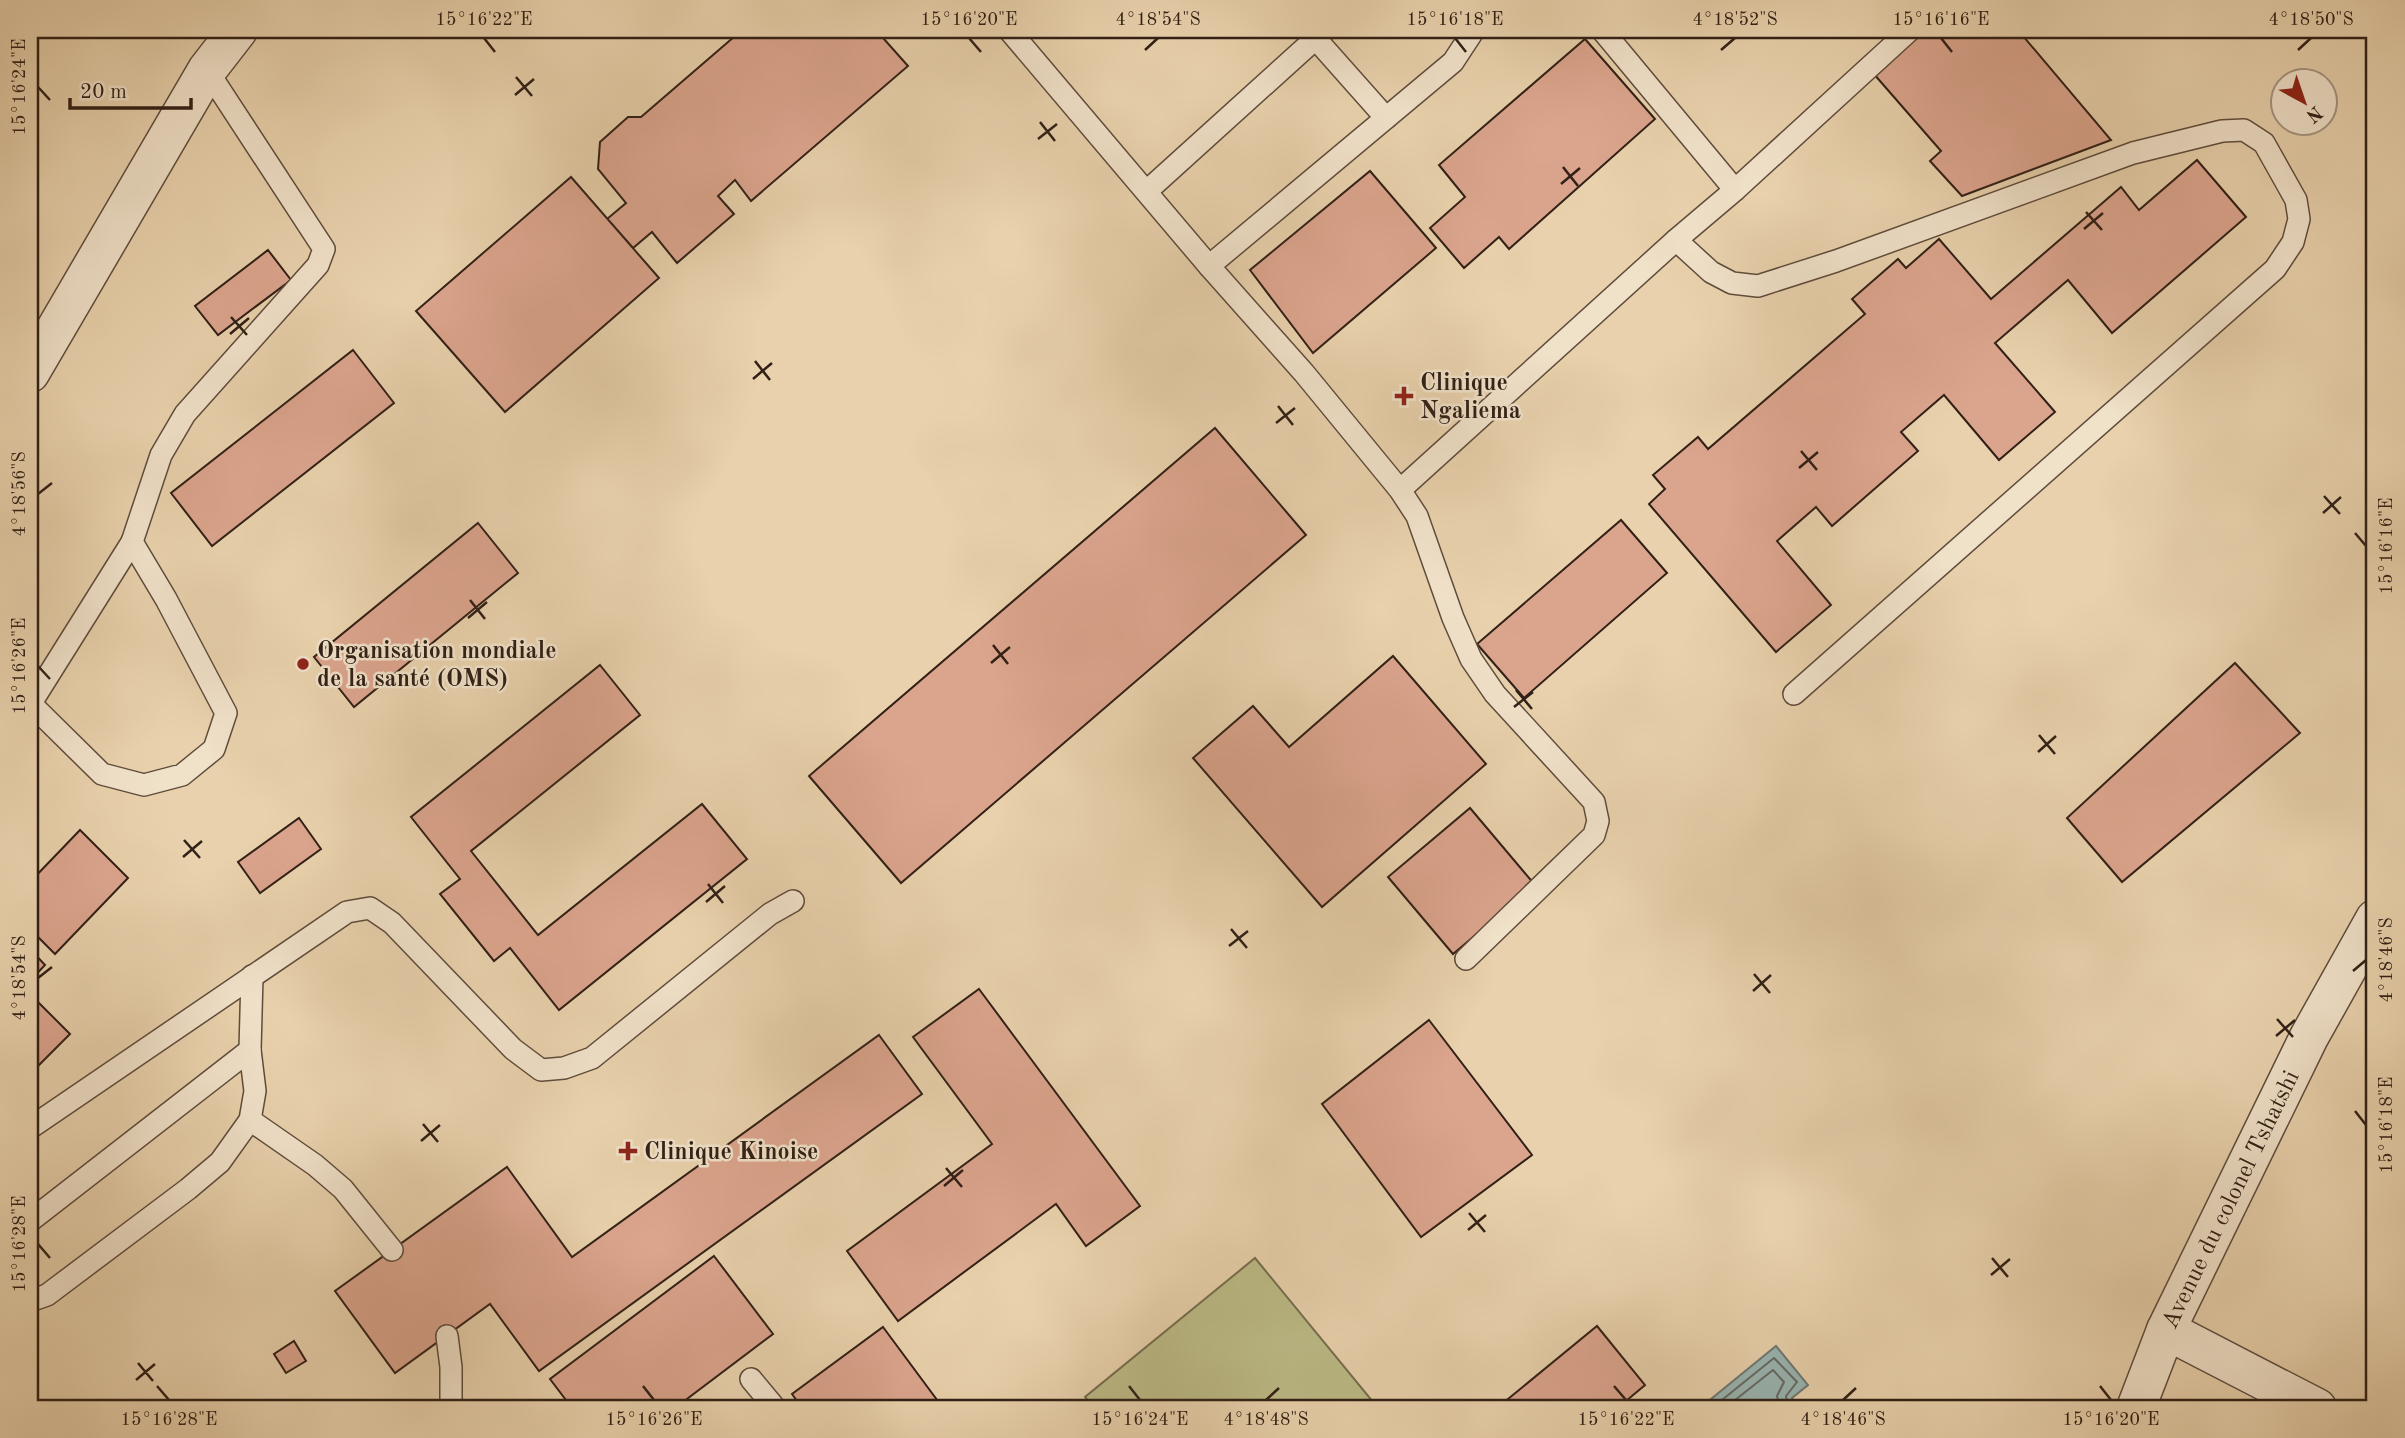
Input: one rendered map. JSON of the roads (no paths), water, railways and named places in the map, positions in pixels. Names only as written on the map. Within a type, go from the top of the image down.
[{"type":"street","points":[[30,373],[207,69],[238,30]]},
{"type":"street","name":"Avenue du colonel Tshatshi","points":[[2136,1408],[2166,1330],[2309,1037],[2375,919]]},
{"type":"street","points":[[2166,1330],[2317,1408]]},
{"type":"lane","points":[[1009,30],[1209,266],[1304,373],[1400,490],[1417,516],[1453,618],[1471,659],[1495,694],[1594,802],[1598,821],[1594,835],[1466,959]]},
{"type":"lane","points":[[1209,266],[1453,62],[1474,30]]},
{"type":"lane","points":[[1602,30],[1735,190]]},
{"type":"lane","points":[[1400,490],[1910,30]]},
{"type":"lane","points":[[1147,191],[1320,34],[1386,118]]},
{"type":"lane","points":[[132,542],[166,599],[226,713],[214,749],[182,775],[144,785],[102,774],[30,703],[132,542],[161,455],[185,414],[318,265],[324,249],[207,69]]},
{"type":"lane","points":[[1676,240],[1711,272],[1732,283],[1758,286],[1836,261],[2133,153],[2222,131],[2244,130],[2264,143],[2295,200],[2300,219],[2293,242],[2275,269],[1794,694]]},
{"type":"lane","points":[[30,1128],[347,912],[370,908],[392,923],[513,1049],[541,1070],[564,1068],[592,1058],[770,914],[793,901]]},
{"type":"lane","points":[[30,1301],[47,1295],[188,1189],[220,1162],[250,1120],[255,1091],[250,1050],[252,976]]},
{"type":"lane","points":[[30,1221],[250,1050]]},
{"type":"lane","points":[[250,1120],[343,1189],[392,1250]]},
{"type":"lane","points":[[447,1336],[451,1367],[451,1408]]},
{"type":"lane","points":[[751,1379],[775,1408]]},
{"type":"water","points":[[1776,1346],[1808,1385],[1792,1398],[1800,1408],[1700,1408]]},
{"type":"place","name":"Clinique Ngaliema","points":[[1404,396]]},
{"type":"place","name":"Organisation mondiale de la santé (OMS)","points":[[303,664]]},
{"type":"place","name":"Clinique Kinoise","points":[[628,1151]]}]
